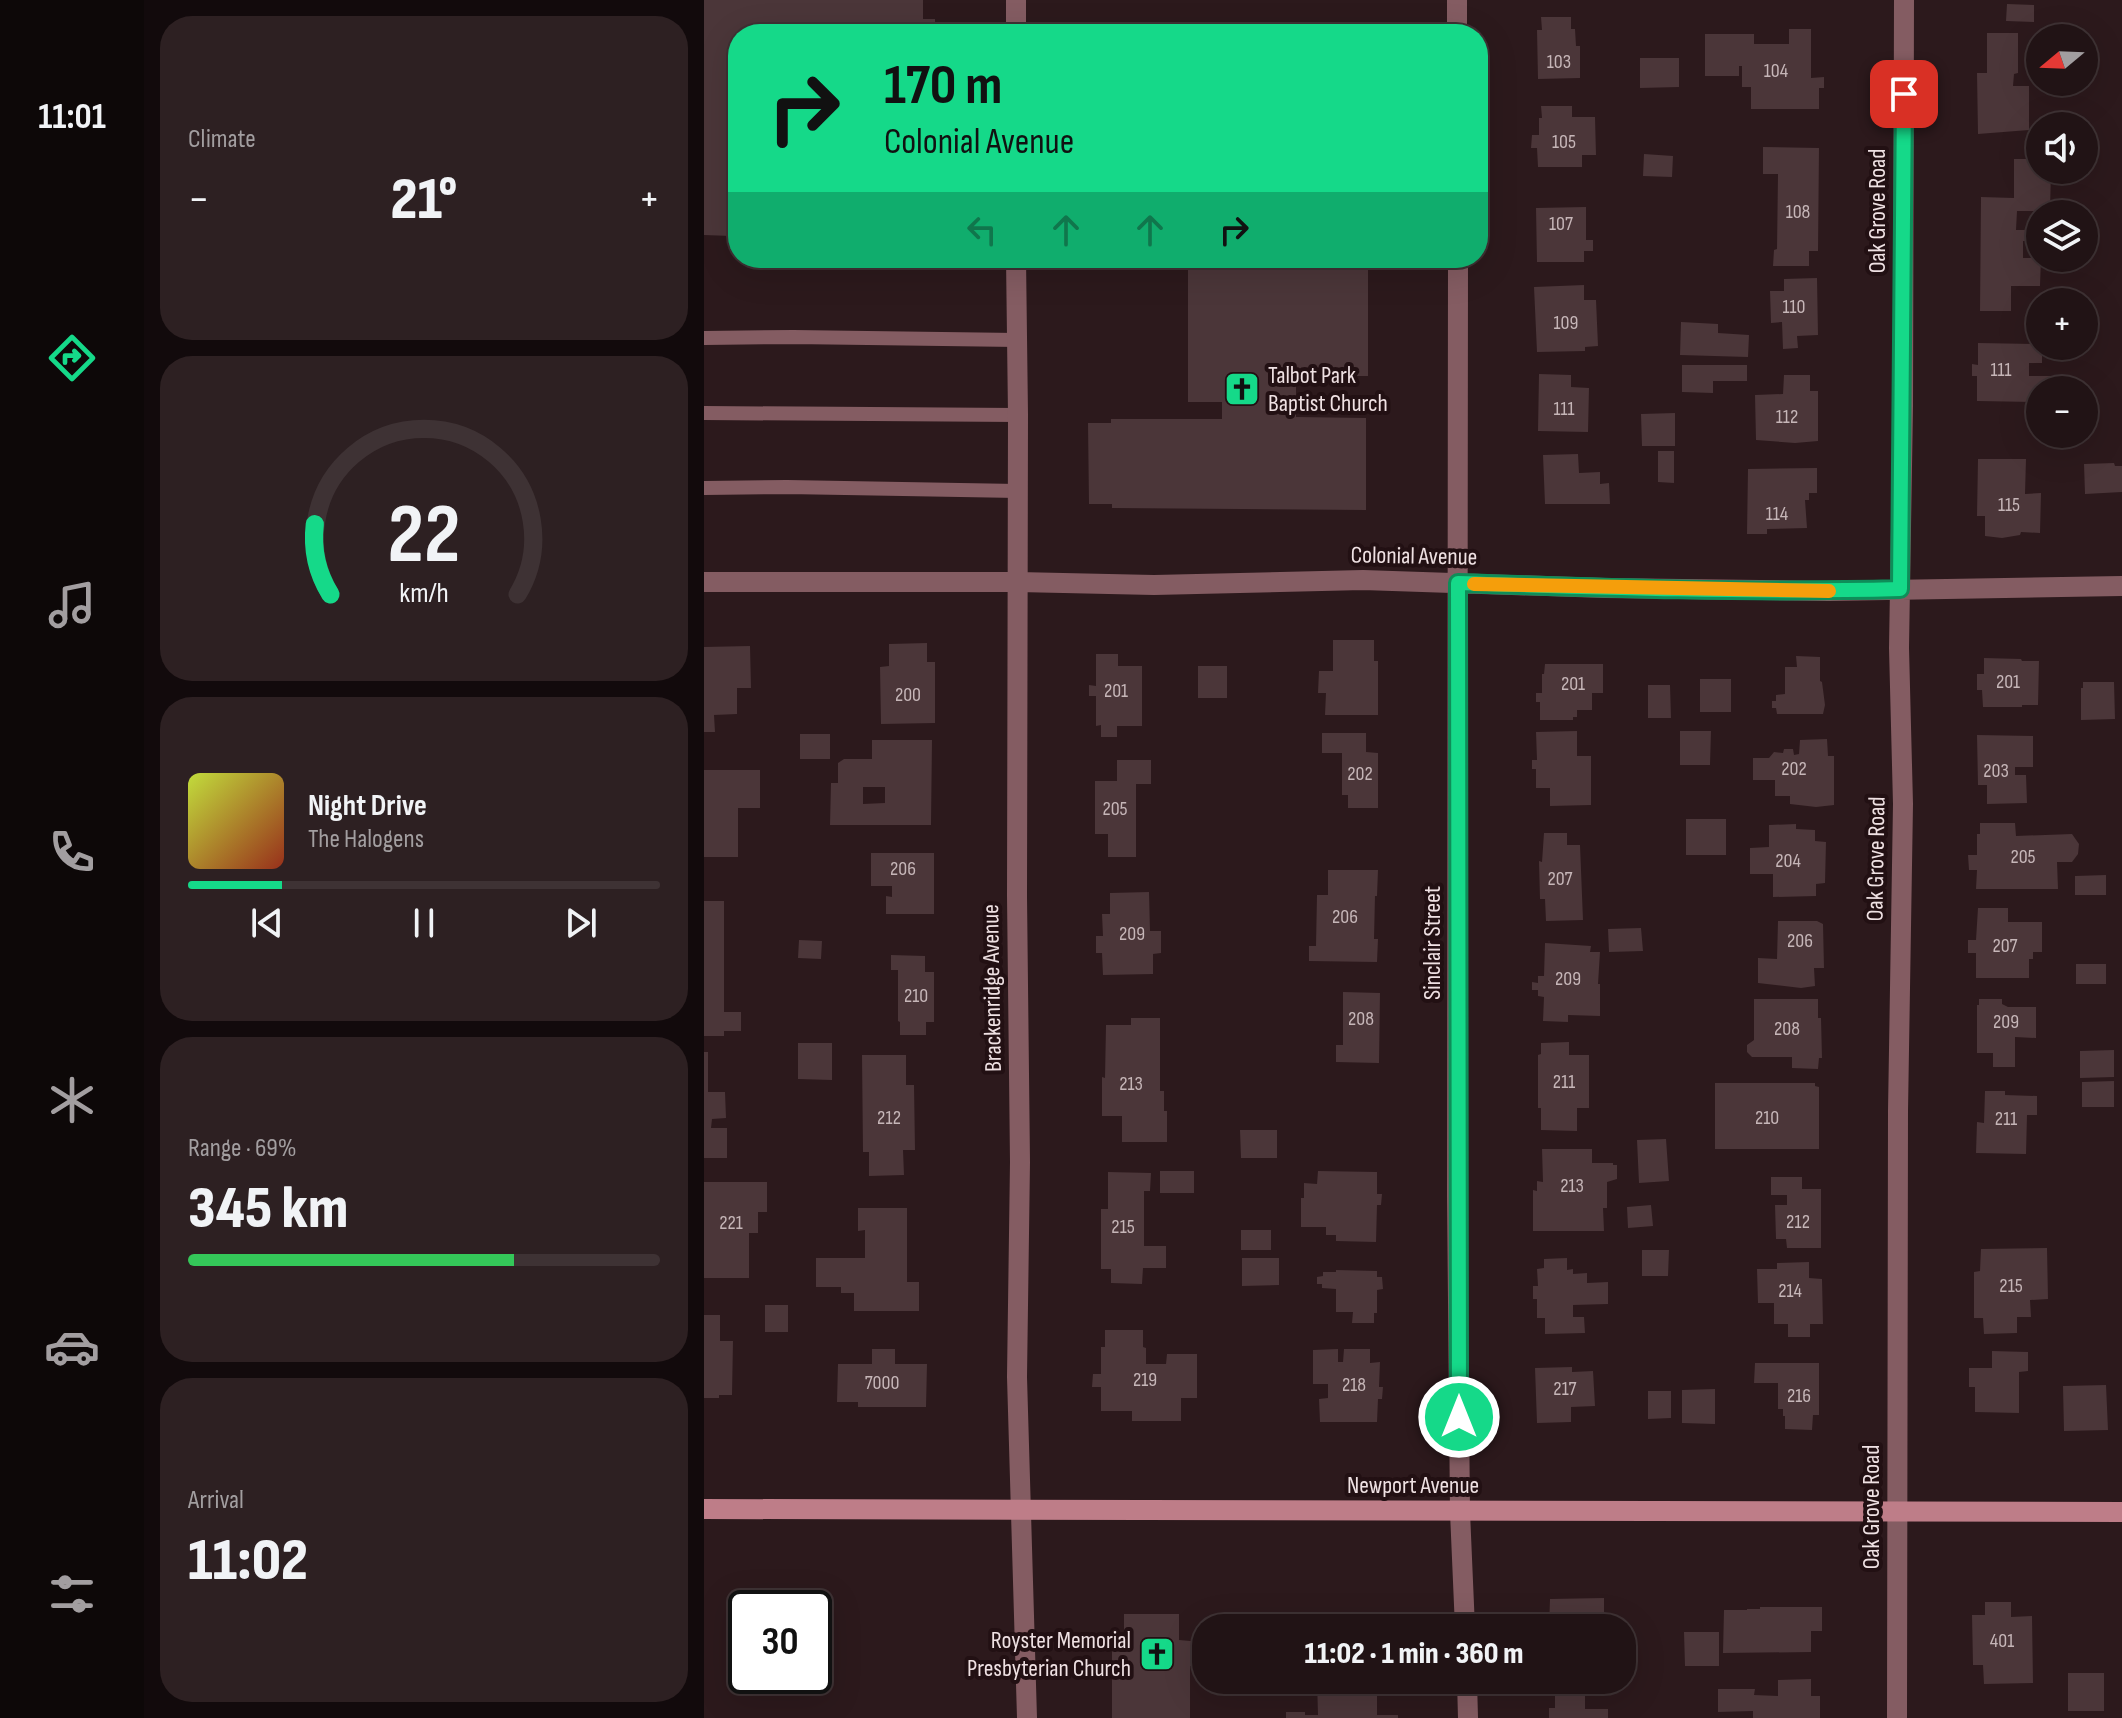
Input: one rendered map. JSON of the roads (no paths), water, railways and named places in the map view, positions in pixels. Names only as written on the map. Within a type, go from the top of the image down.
[{"type":"street","points":[[1016,0],[1016,24]]},
{"type":"street","points":[[1457,0],[1457,24]]},
{"type":"street","name":"Oak Grove Road","points":[[1897,1718],[1904,0]]},
{"type":"street","name":"Brackenridge Avenue","points":[[1016,268],[1020,1162],[1017,1377],[1027,1718]]},
{"type":"street","name":"Sinclair Street","points":[[1458,268],[1457,1197],[1460,1512],[1464,1614]]},
{"type":"street","name":"Colonial Avenue","points":[[704,582],[1154,585],[1363,580],[1769,590],[2122,586]]},
{"type":"street","name":"Newport Avenue","points":[[704,1509],[2122,1512]]},
{"type":"street","points":[[1467,1694],[1468,1718]]},
{"type":"lane","points":[[704,338],[1017,340]]},
{"type":"lane","points":[[704,413],[1018,415]]},
{"type":"lane","points":[[704,488],[1018,491]]},
{"type":"place","name":"Talbot Park Baptist Church","points":[[1242,389]]},
{"type":"place","name":"Royster Memorial Presbyterian Church","points":[[1157,1654]]}]
